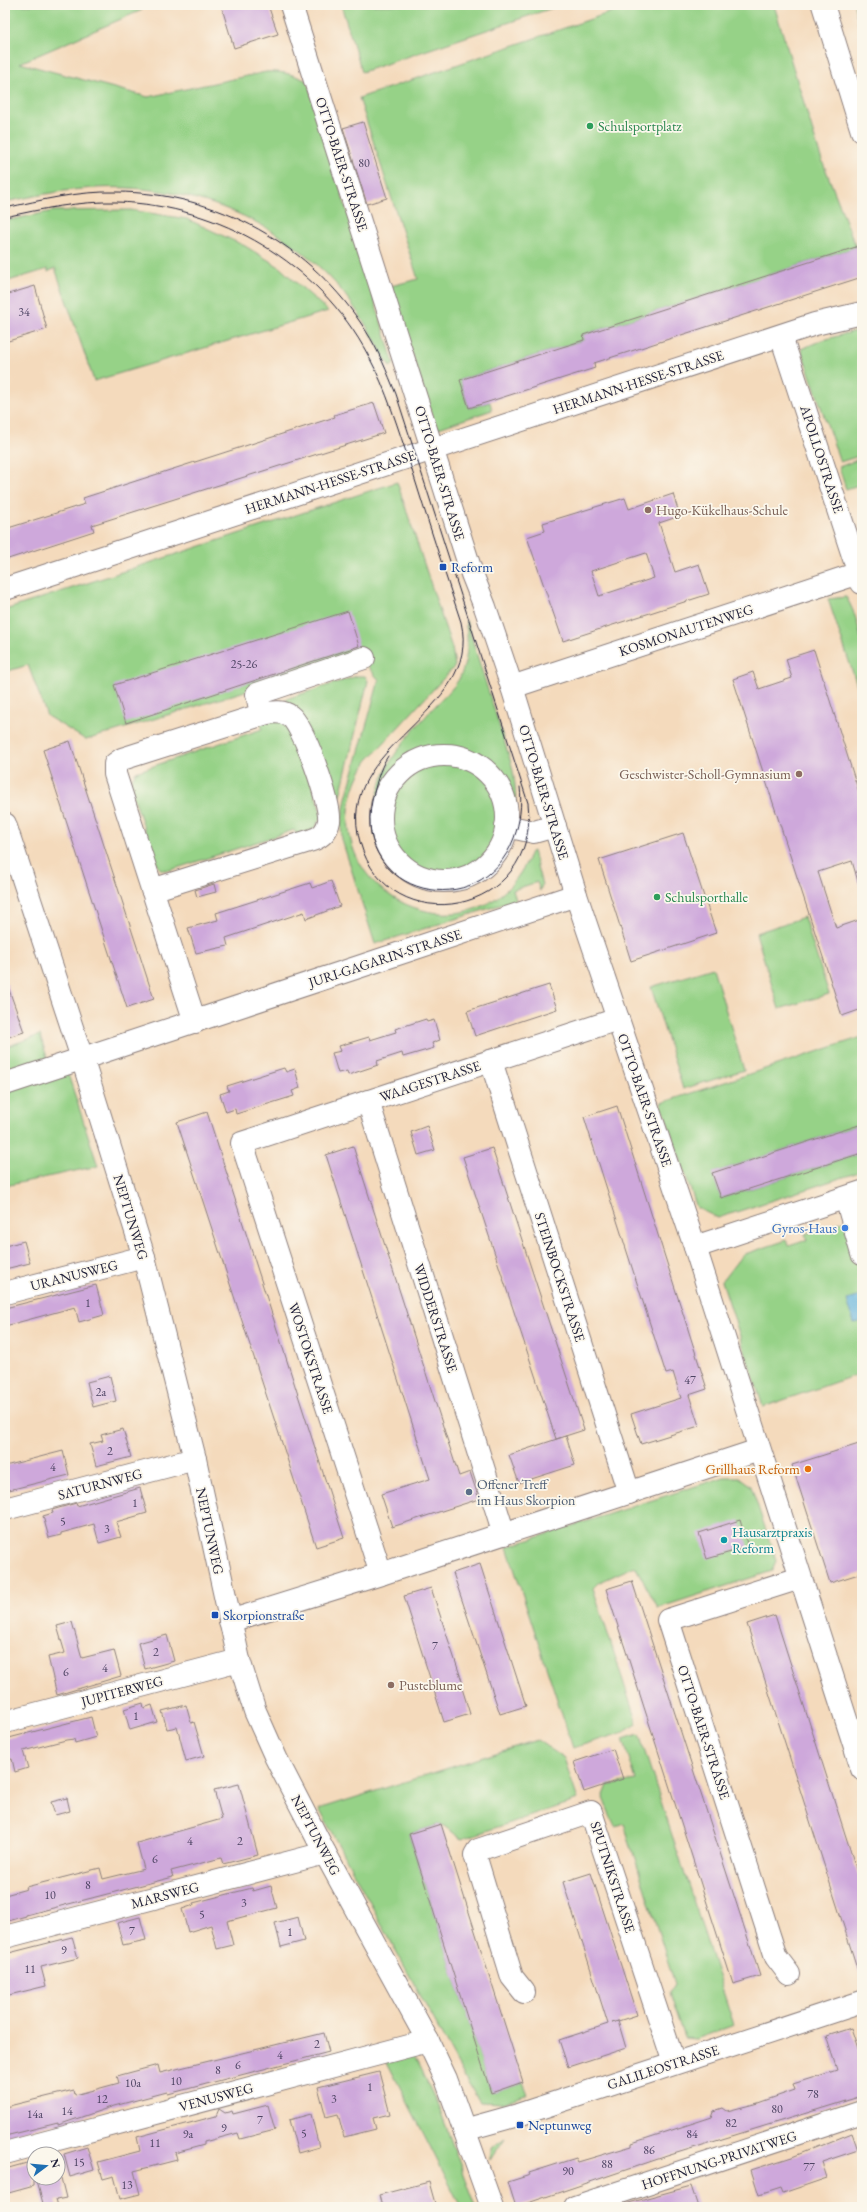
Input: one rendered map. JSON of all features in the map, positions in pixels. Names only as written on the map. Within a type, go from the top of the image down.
[{"type":"street","name":"OTTO-BAER-STRASSE","points":[[291,5],[472,574],[485,607],[512,687],[576,895],[695,1247],[862,1769]]},
{"type":"street","points":[[822,5],[862,131]]},
{"type":"street","name":"HERMANN-HESSE-STRASSE","points":[[5,589],[815,324],[862,313]]},
{"type":"street","name":"APOLLOSTRASSE","points":[[781,336],[860,578]]},
{"type":"street","name":"KOSMONAUTENWEG","points":[[512,687],[860,578]]},
{"type":"street","points":[[195,1022],[115,774],[115,764],[122,758],[253,702],[364,658]]},
{"type":"street","points":[[152,890],[312,840],[324,832],[329,821],[328,808],[300,726],[293,718],[284,713],[253,702]]},
{"type":"street","points":[[452,756],[476,764],[486,770],[496,782],[505,803],[506,826],[497,852],[480,869],[459,879],[435,881],[412,874],[394,856],[383,835],[381,811],[388,788],[403,769],[428,757],[452,756]]},
{"type":"street","name":"NEPTUNWEG","points":[[5,824],[82,1058],[144,1257],[195,1459],[239,1660],[256,1711],[276,1758],[325,1853],[428,2041],[453,2094],[464,2130],[492,2207]]},
{"type":"street","points":[[506,826],[534,832],[554,826]]},
{"type":"street","name":"JURI-GAGARIN-STRASSE","points":[[5,1084],[576,895]]},
{"type":"street","name":"WAAGESTRASSE","points":[[242,1143],[618,1019]]},
{"type":"street","name":"STEINBOCKSTRASSE","points":[[491,1061],[630,1493]]},
{"type":"street","name":"WIDDERSTRASSE","points":[[368,1102],[504,1534]]},
{"type":"street","name":"WOSTOKSTRASSE","points":[[242,1143],[381,1574]]},
{"type":"street","points":[[695,1247],[854,1195],[862,1254]]},
{"type":"street","name":"URANUSWEG","points":[[5,1293],[144,1257]]},
{"type":"street","points":[[230,1621],[381,1574],[759,1450]]},
{"type":"street","name":"SATURNWEG","points":[[5,1509],[195,1459]]},
{"type":"street","name":"OTTO-BAER-STRASSE","points":[[789,1974],[776,1957],[668,1620],[800,1578]]},
{"type":"street","name":"JUPITERWEG","points":[[5,1722],[239,1660]]},
{"type":"street","name":"SPUTNIKSTRASSE","points":[[524,1992],[512,1977],[475,1855],[478,1850],[592,1812],[674,2063]]},
{"type":"street","name":"MARSWEG","points":[[5,1938],[325,1853]]},
{"type":"street","name":"GALILEOSTRASSE","points":[[464,2130],[512,2117],[862,2002]]},
{"type":"street","name":"VENUSWEG","points":[[5,2153],[428,2041]]},
{"type":"street","name":"HOFFNUNG-PRIVATWEG","points":[[575,2207],[862,2112]]},
{"type":"green space","points":[[5,5],[140,5],[142,10],[20,63],[148,97],[266,72],[277,72],[297,76],[307,81],[394,364],[390,367],[372,335],[351,303],[336,284],[311,259],[283,238],[252,220],[220,206],[187,196],[152,190],[117,188],[72,190],[5,202]]},
{"type":"green space","points":[[341,5],[561,5],[362,72]]},
{"type":"green space","name":"Schulsportplatz","points":[[632,5],[774,5],[820,155],[856,247],[583,335],[584,340],[460,380],[469,408],[490,402],[492,410],[436,429],[391,286],[418,279],[359,98]]},
{"type":"green space","points":[[854,5],[862,5],[862,40]]},
{"type":"green space","points":[[131,210],[187,219],[245,246],[278,266],[328,311],[94,381],[55,268],[48,272],[48,269],[5,282],[5,221],[53,211]]},
{"type":"green space","points":[[862,329],[862,455],[840,462],[801,349],[820,341]]},
{"type":"green space","points":[[862,458],[862,484],[846,489],[839,467]]},
{"type":"green space","points":[[397,482],[452,648],[455,666],[367,761],[350,806],[353,846],[371,879],[401,902],[436,913],[473,910],[506,890],[533,851],[542,885],[540,891],[537,882],[513,890],[516,900],[375,944],[342,840],[341,825],[346,798],[379,680],[359,656],[86,740],[47,716],[28,665],[5,672],[5,610]]},
{"type":"green space","points":[[846,597],[857,622],[860,634],[862,647],[862,700],[828,599]]},
{"type":"green space","points":[[466,620],[512,766],[516,797],[514,818],[510,839],[506,849],[496,864],[483,876],[467,884],[450,888],[432,887],[415,882],[399,873],[387,860],[380,846],[376,832],[374,818],[376,802],[379,787],[384,774],[398,750],[415,728],[451,690],[459,679],[465,663],[467,652]]},
{"type":"green space","points":[[357,676],[365,676],[368,681],[335,816],[286,699]]},
{"type":"green space","points":[[279,720],[295,732],[322,816],[314,829],[297,836],[294,830],[171,870],[161,870],[156,862],[129,784],[136,772],[262,729],[261,722]]},
{"type":"green space","points":[[804,917],[829,994],[779,1009],[756,933]]},
{"type":"green space","points":[[713,968],[744,1070],[683,1089],[651,987]]},
{"type":"green space","points":[[40,1035],[49,1064],[5,1078],[5,1047]]},
{"type":"green space","points":[[862,1037],[862,1124],[713,1173],[721,1198],[862,1153],[862,1171],[718,1218],[697,1208],[661,1103]]},
{"type":"green space","points":[[67,1071],[98,1166],[5,1186],[5,1091]]},
{"type":"green space","points":[[844,1221],[862,1278],[862,1373],[763,1407],[722,1281],[742,1255],[787,1240],[789,1246],[807,1240],[805,1234]]},
{"type":"green space","points":[[724,1477],[739,1477],[751,1486],[776,1560],[772,1571],[658,1608],[635,1566],[598,1583],[593,1588],[637,1724],[624,1732],[573,1748],[507,1547]]},
{"type":"green space","points":[[639,1734],[734,2025],[696,2039],[684,2038],[669,1993],[675,1984],[624,1824],[615,1827],[603,1798],[608,1785],[636,1780],[623,1739]]},
{"type":"green space","points":[[537,1740],[564,1758],[578,1800],[462,1839],[441,1824],[409,1834],[491,2092],[523,2082],[528,2094],[503,2103],[480,2102],[469,2085],[319,1809]]},
{"type":"green space","points":[[411,2050],[437,2103],[476,2207],[461,2207],[385,2058]]},
{"type":"green space","points":[[505,2138],[491,2159],[491,2148]]},
{"type":"water","points":[[861,1296],[862,1321],[854,1323],[847,1300]]},
{"type":"building","points":[[221,5],[268,5],[278,34],[234,48]]},
{"type":"building","points":[[363,122],[387,198],[367,204],[343,128]]},
{"type":"building","points":[[862,245],[862,277],[594,363],[595,368],[469,408],[460,380],[584,340],[583,335]]},
{"type":"building","points":[[35,286],[47,329],[5,342],[5,295]]},
{"type":"building","points":[[374,403],[384,433],[92,525],[94,531],[5,560],[5,529],[85,504],[83,498],[335,417],[334,415]]},
{"type":"building","points":[[673,494],[680,516],[659,523],[675,572],[699,564],[709,594],[563,641],[527,537],[545,531],[543,523],[625,498],[629,509]],"holes":[[[646,553],[654,578],[599,596],[591,571]]]},
{"type":"building","points":[[348,611],[359,646],[126,723],[114,685]]},
{"type":"building","name":"Geschwister-Scholl-Gymnasium","points":[[814,650],[862,802],[862,885],[859,885],[852,861],[818,872],[836,928],[862,919],[862,1009],[842,1016],[733,679],[753,672],[759,689],[792,678],[786,659]]},
{"type":"building","points":[[70,741],[154,999],[127,1008],[43,750]]},
{"type":"building","name":"Schulsporthalle","points":[[683,833],[716,933],[631,961],[599,860]]},
{"type":"building","points":[[331,881],[340,906],[306,919],[304,912],[226,938],[228,946],[196,953],[188,928],[218,920],[216,913],[310,883],[312,888]]},
{"type":"building","points":[[214,884],[216,892],[197,897],[195,890]]},
{"type":"building","points":[[5,984],[7,984],[24,1032],[5,1038]]},
{"type":"building","points":[[549,985],[557,1009],[475,1036],[467,1011]]},
{"type":"building","points":[[426,1019],[427,1022],[434,1020],[440,1040],[432,1043],[434,1048],[403,1057],[402,1053],[377,1061],[378,1065],[348,1075],[347,1071],[338,1073],[332,1053],[341,1051],[339,1046],[369,1037],[370,1040],[396,1032],[395,1029]]},
{"type":"building","points":[[284,1068],[286,1072],[295,1069],[300,1088],[292,1091],[294,1096],[236,1114],[235,1109],[226,1112],[220,1094],[229,1091],[227,1086]]},
{"type":"building","points":[[617,1106],[707,1389],[689,1395],[699,1426],[641,1444],[631,1414],[681,1398],[673,1372],[666,1374],[584,1117]]},
{"type":"building","points":[[207,1112],[344,1538],[316,1547],[177,1122]]},
{"type":"building","points":[[862,1124],[862,1153],[721,1198],[712,1173]]},
{"type":"building","points":[[427,1126],[435,1150],[418,1155],[411,1132]]},
{"type":"building","points":[[353,1146],[459,1476],[470,1472],[479,1499],[392,1527],[381,1494],[430,1479],[326,1155]]},
{"type":"building","points":[[492,1148],[584,1430],[556,1439],[463,1157]]},
{"type":"building","points":[[24,1241],[30,1263],[5,1269],[5,1246]]},
{"type":"building","points":[[96,1285],[104,1315],[79,1322],[75,1307],[5,1326],[5,1308]]},
{"type":"building","points":[[110,1376],[116,1401],[93,1407],[87,1382]]},
{"type":"building","points":[[123,1429],[131,1457],[96,1466],[90,1444],[103,1441],[101,1435]]},
{"type":"building","points":[[566,1436],[575,1465],[519,1483],[509,1455]]},
{"type":"building","points":[[862,1443],[862,1573],[830,1583],[792,1465]]},
{"type":"building","points":[[63,1451],[69,1475],[5,1491],[5,1466]]},
{"type":"building","points":[[140,1488],[147,1513],[116,1522],[121,1537],[99,1543],[94,1524],[61,1533],[61,1535],[49,1538],[43,1516],[53,1513],[52,1510],[76,1503],[77,1506]]},
{"type":"building","name":"Hausarztpraxis Reform","points":[[740,1520],[748,1547],[707,1559],[699,1533]]},
{"type":"building","points":[[480,1564],[526,1706],[500,1714],[453,1573]]},
{"type":"building","points":[[632,1581],[760,1976],[733,1984],[606,1589]]},
{"type":"building","points":[[431,1588],[463,1684],[461,1685],[470,1714],[444,1722],[404,1596]]},
{"type":"building","points":[[775,1615],[862,1887],[862,1973],[859,1974],[747,1624]]},
{"type":"building","points":[[72,1622],[82,1658],[114,1650],[121,1676],[57,1695],[48,1657],[65,1653],[57,1626]]},
{"type":"building","points":[[167,1635],[174,1661],[145,1669],[138,1643]]},
{"type":"building","points":[[143,1703],[144,1708],[152,1705],[157,1722],[130,1730],[124,1709]]},
{"type":"building","points":[[186,1705],[191,1723],[194,1722],[204,1756],[186,1761],[177,1727],[167,1729],[162,1711]]},
{"type":"building","points":[[91,1717],[96,1737],[75,1743],[74,1739],[66,1740],[23,1751],[28,1768],[15,1772],[12,1759],[5,1760],[5,1739]]},
{"type":"building","points":[[613,1749],[623,1779],[584,1792],[574,1762]]},
{"type":"building","points":[[239,1784],[258,1855],[223,1864],[221,1858],[171,1871],[173,1877],[26,1915],[5,1922],[5,1895],[27,1889],[26,1887],[100,1868],[103,1879],[144,1869],[137,1843],[222,1819],[214,1790]]},
{"type":"building","points":[[67,1798],[70,1811],[55,1815],[51,1802]]},
{"type":"building","points":[[441,1824],[523,2082],[491,2093],[409,1834]]},
{"type":"building","points":[[591,1873],[637,2015],[618,2021],[626,2048],[568,2067],[559,2040],[608,2024],[563,1882]]},
{"type":"building","points":[[271,1886],[277,1908],[227,1921],[233,1945],[217,1949],[211,1925],[188,1932],[182,1909],[194,1905],[193,1903],[252,1888],[253,1891]]},
{"type":"building","points":[[140,1917],[146,1940],[123,1945],[117,1923]]},
{"type":"building","points":[[298,1917],[304,1941],[281,1947],[275,1923]]},
{"type":"building","points":[[72,1937],[78,1958],[41,1967],[46,1986],[5,1996],[5,1954]]},
{"type":"building","points":[[851,2028],[862,2060],[862,2096],[667,2156],[516,2207],[508,2182],[530,2175],[529,2173],[576,2158],[578,2162],[632,2146],[632,2143],[712,2117],[714,2111],[723,2108],[727,2111],[758,2103],[795,2090],[793,2084],[837,2070],[826,2036]]},
{"type":"building","points":[[324,2033],[329,2052],[168,2094],[167,2092],[114,2106],[58,2125],[58,2123],[5,2136],[5,2107],[74,2090],[75,2095],[119,2083],[117,2076],[158,2065],[160,2073]]},
{"type":"building","points":[[379,2072],[390,2114],[373,2118],[376,2129],[344,2137],[338,2114],[326,2117],[318,2087]]},
{"type":"building","points":[[268,2105],[275,2130],[240,2139],[238,2133],[204,2142],[204,2145],[175,2153],[177,2160],[134,2171],[140,2194],[120,2199],[114,2176],[103,2179],[98,2162],[140,2151],[137,2137],[216,2116],[219,2109],[225,2113],[232,2111],[233,2114]]},
{"type":"building","points":[[311,2114],[319,2147],[298,2153],[289,2120]]},
{"type":"building","points":[[852,2133],[858,2150],[822,2162],[827,2178],[783,2193],[781,2188],[759,2195],[751,2170],[792,2157]]},
{"type":"building","points":[[87,2147],[94,2170],[70,2177],[66,2162],[66,2153]]},
{"type":"building","points":[[26,2163],[26,2186],[34,2186],[5,2194],[5,2169]]},
{"type":"building","points":[[429,2182],[436,2207],[382,2207],[379,2195]]},
{"type":"building","points":[[38,2186],[63,2186],[66,2198],[56,2200],[58,2207],[44,2207]]},
{"type":"building","points":[[691,2186],[698,2207],[625,2207],[625,2204]]},
{"type":"tram line","points":[[5,208],[46,199],[88,193],[116,192],[154,194],[190,202],[225,213],[259,229],[290,249],[318,273],[344,300],[366,331],[379,354],[396,394],[528,803],[526,841],[511,871],[488,892],[459,903],[429,904],[400,894],[376,874],[360,842],[357,808],[367,779],[385,754],[431,707],[451,682],[462,654],[461,622],[397,424],[375,368],[347,322],[323,293],[294,267],[263,245],[229,227],[193,214],[155,206],[103,202],[61,206],[5,217]]},
{"type":"tram line","points":[[388,756],[376,783],[372,801],[371,833],[381,859],[399,877],[423,888],[449,890],[475,883],[498,866],[514,838],[518,826],[521,800],[520,787]]},
{"type":"place","name":"Schulsportplatz","points":[[590,126]]},
{"type":"place","name":"Hugo-Kükelhaus-Schule","points":[[648,510]]},
{"type":"place","name":"Reform","points":[[443,567]]},
{"type":"place","name":"Geschwister-Scholl-Gymnasium","points":[[799,774]]},
{"type":"place","name":"Schulsporthalle","points":[[657,897]]},
{"type":"place","name":"Gyros-Haus","points":[[845,1228]]},
{"type":"place","name":"Grillhaus Reform","points":[[808,1469]]},
{"type":"place","name":"Offener Treff im Haus Skorpion","points":[[469,1492]]},
{"type":"place","name":"Hausarztpraxis Reform","points":[[724,1540]]},
{"type":"place","name":"Skorpionstraße","points":[[215,1615]]},
{"type":"place","name":"Pusteblume","points":[[391,1685]]},
{"type":"place","name":"Neptunweg","points":[[520,2125]]}]
